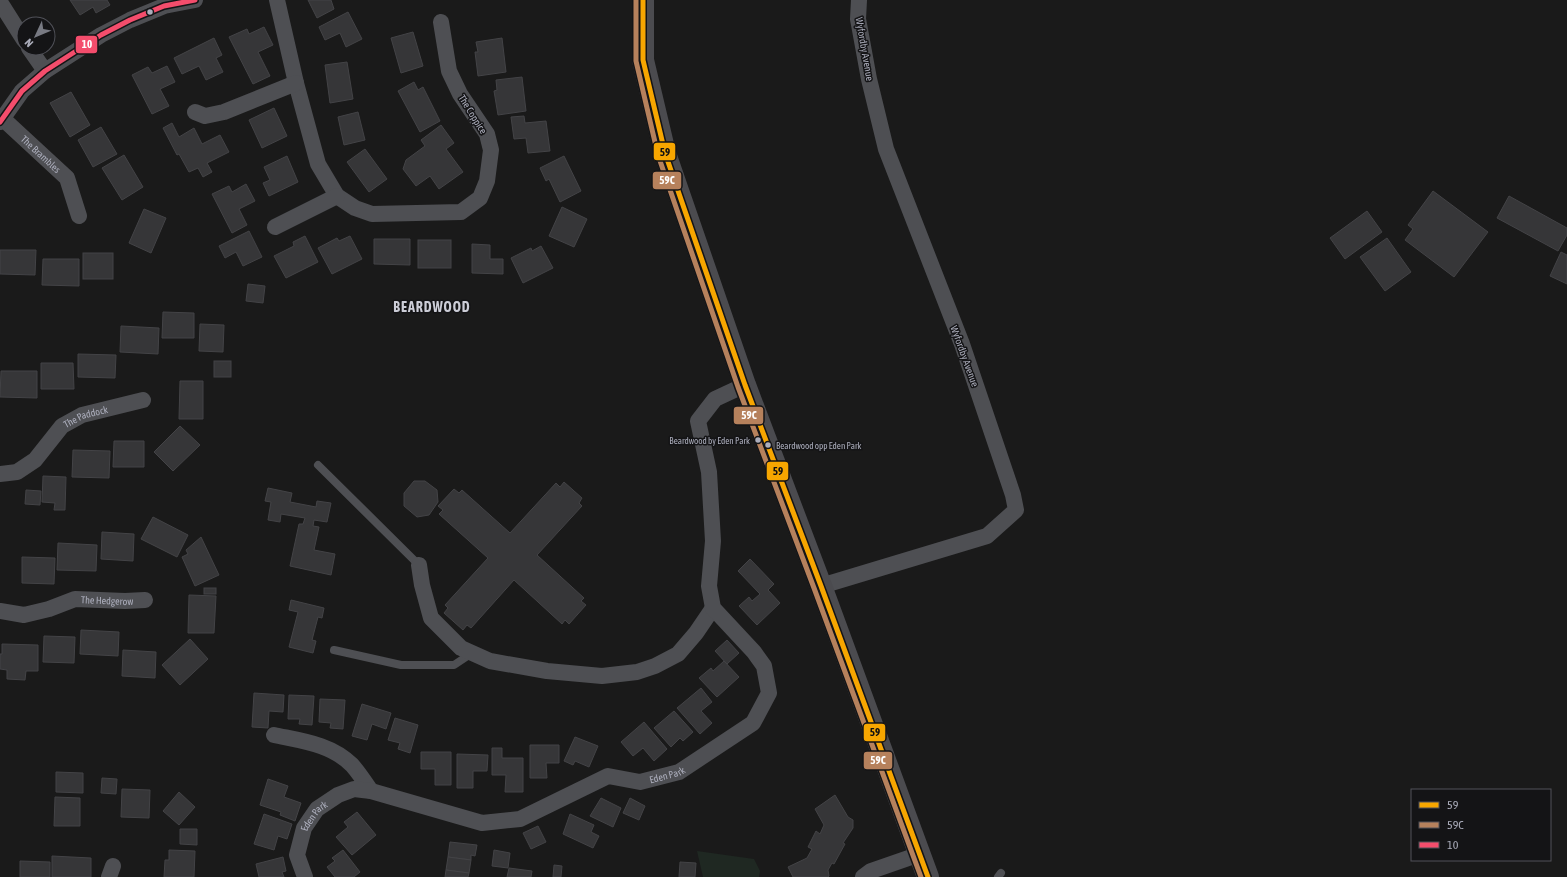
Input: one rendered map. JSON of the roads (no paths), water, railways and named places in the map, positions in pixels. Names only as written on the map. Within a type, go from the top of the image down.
[{"type":"highway","points":[[643,0],[643,60],[665,154],[745,385],[928,877]]},
{"type":"street","points":[[1,120],[22,91],[45,71],[101,35],[163,3],[195,0]]},
{"type":"street","name":"The Coppice","points":[[277,0],[296,83],[318,164],[337,196],[355,208],[372,214],[461,212],[480,198],[487,181],[491,150],[487,134],[460,94],[449,71],[442,22]]},
{"type":"street","name":"Wyfordby Avenue","points":[[821,586],[987,536],[1016,510],[1013,495],[962,344],[886,149],[858,19],[859,0]]},
{"type":"street","points":[[0,2],[16,27]]},
{"type":"street","points":[[35,56],[45,71]]},
{"type":"street","points":[[195,112],[205,116],[224,112],[296,83]]},
{"type":"street","name":"The Brambles","points":[[1,120],[67,178],[79,216]]},
{"type":"street","points":[[275,226],[337,196]]},
{"type":"street","points":[[419,565],[422,585],[431,618],[461,648],[490,661],[547,671],[602,676],[637,672],[656,666],[678,654],[696,633],[713,608],[709,586],[713,540],[709,472],[698,421],[714,399],[745,385]]},
{"type":"street","name":"The Paddock","points":[[0,474],[17,472],[35,460],[62,426],[82,415],[143,400]]},
{"type":"street","name":"The Hedgerow","points":[[0,611],[24,616],[49,609],[75,599],[125,601],[145,600]]},
{"type":"street","name":"Eden Park","points":[[304,877],[298,855],[304,828],[317,809],[338,795],[354,789],[371,791],[482,823],[520,819],[608,776],[640,782],[679,772],[753,723],[769,692],[764,666],[754,652],[713,608]]},
{"type":"street","points":[[274,735],[324,746],[338,753],[353,766],[371,791]]},
{"type":"street","points":[[863,877],[871,871],[920,854]]},
{"type":"lane","points":[[318,465],[419,565]]},
{"type":"lane","points":[[334,650],[401,665],[454,665],[472,653]]},
{"type":"place","name":"Beardwood by Eden Park","points":[[758,440]]},
{"type":"place","name":"Beardwood opp Eden Park","points":[[768,445]]},
{"type":"district","name":"BEARDWOOD","points":[[432,307]]}]
